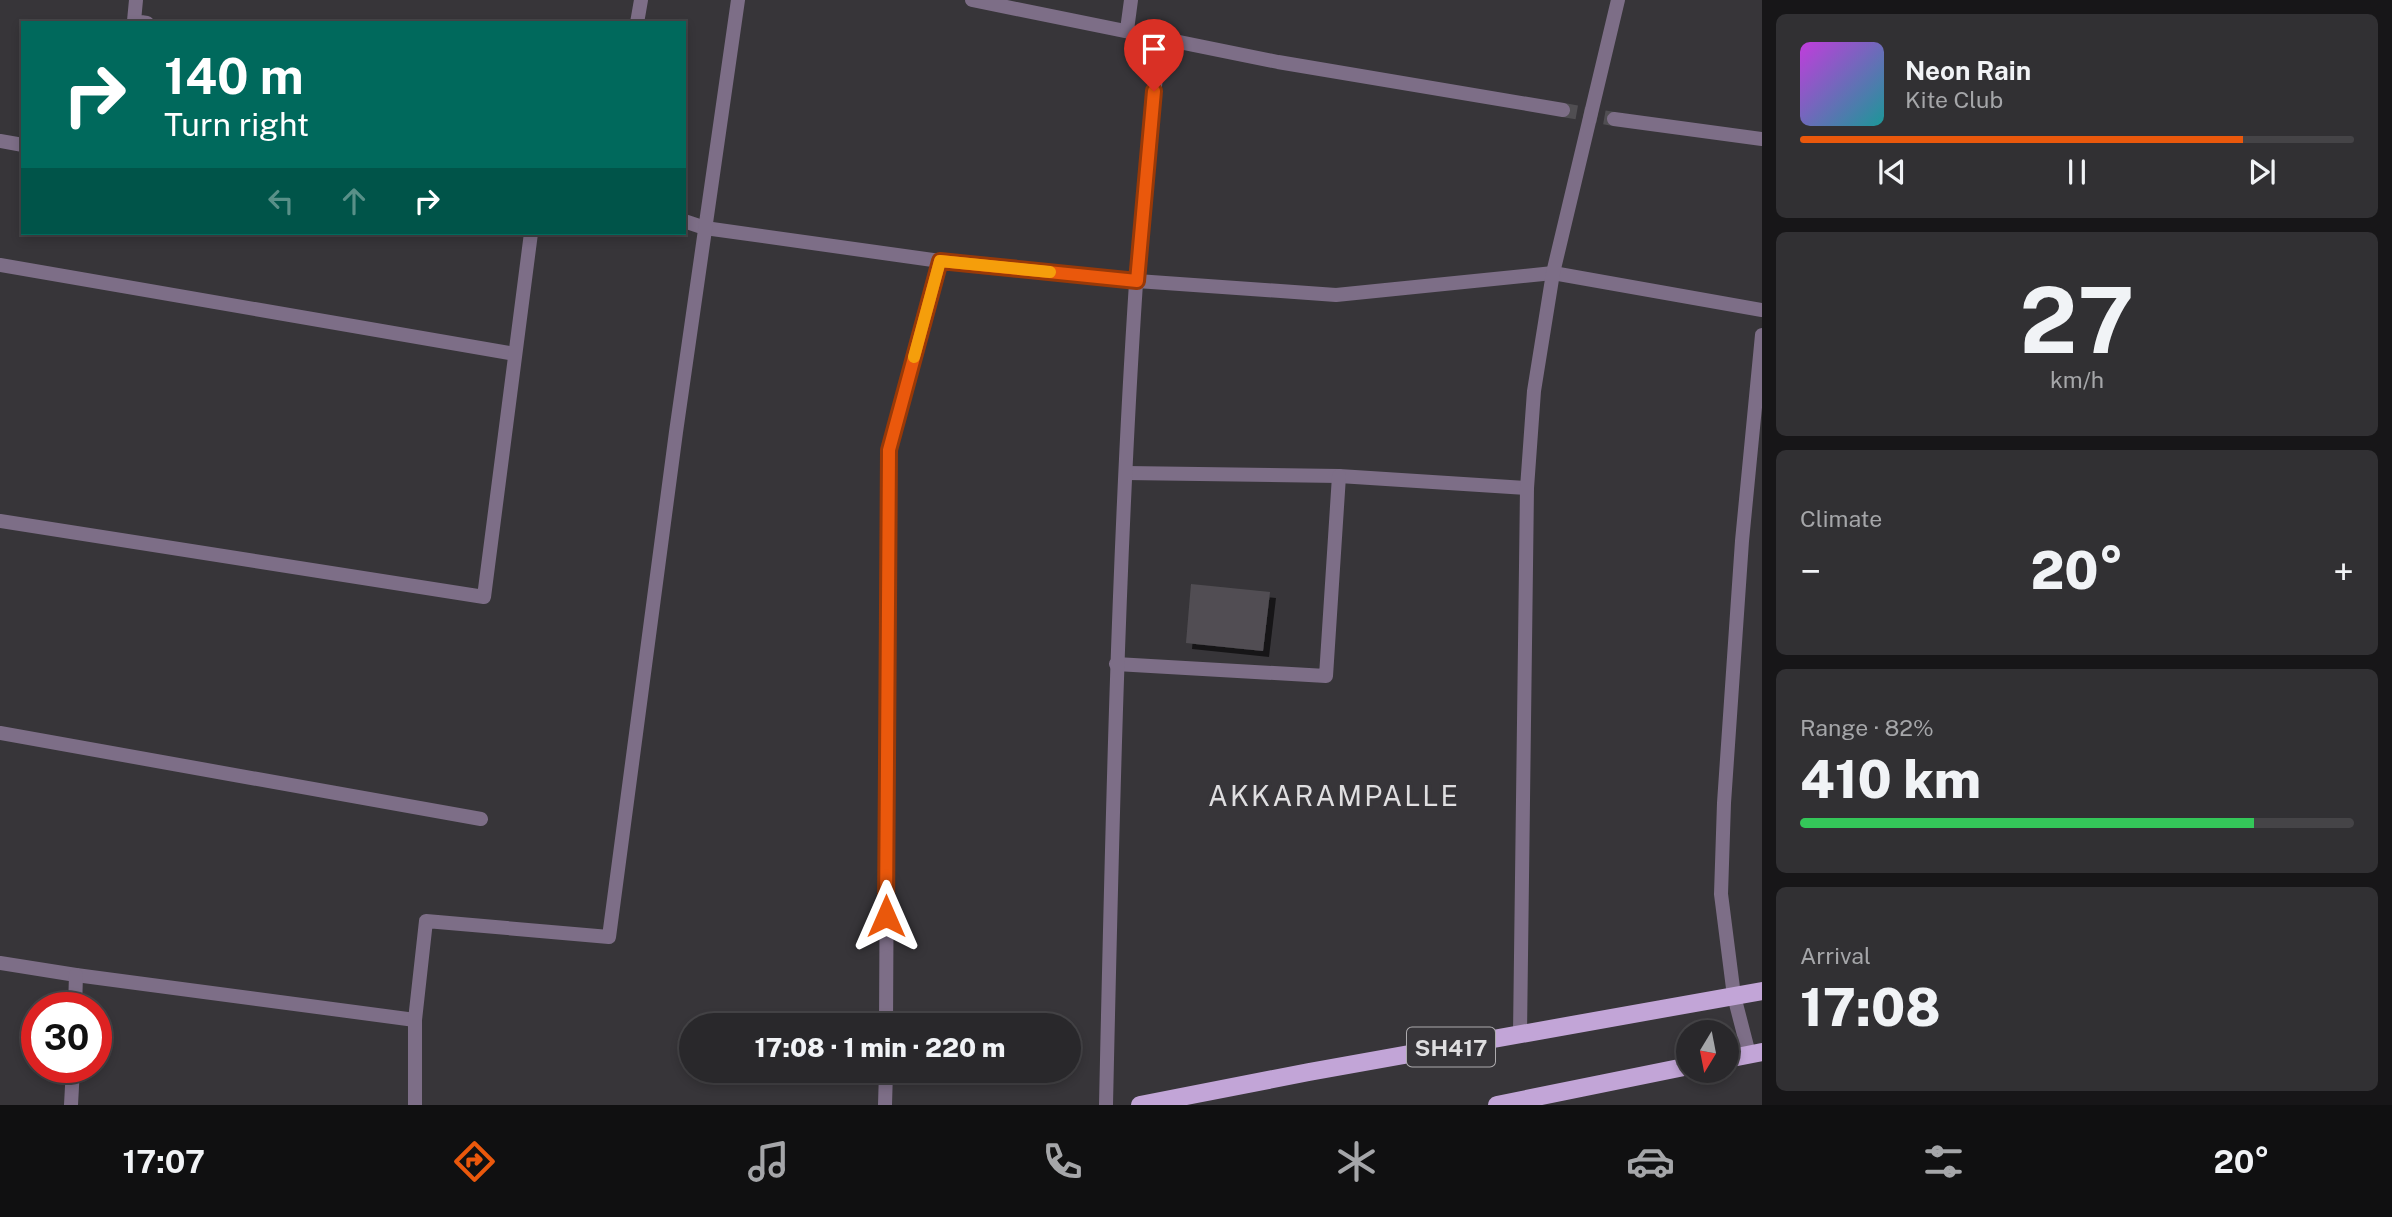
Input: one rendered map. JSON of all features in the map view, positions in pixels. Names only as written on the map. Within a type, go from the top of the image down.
[{"type":"main road","name":"SH417","points":[[1140,1105],[1762,991]]},
{"type":"main road","points":[[1497,1105],[1676,1069]]},
{"type":"street","points":[[136,0],[138,21]]},
{"type":"street","points":[[638,21],[641,0]]},
{"type":"street","points":[[415,1105],[415,1020],[426,921],[609,937],[676,432],[738,0]]},
{"type":"street","points":[[972,0],[1278,62],[1563,110]]},
{"type":"street","points":[[1127,30],[1131,0]]},
{"type":"street","points":[[1520,1034],[1527,488],[1534,391],[1553,273],[1618,0]]},
{"type":"street","points":[[1106,1105],[1116,664],[1137,281],[1160,37]]},
{"type":"street","points":[[1614,119],[1762,139]]},
{"type":"street","points":[[0,141],[21,145]]},
{"type":"street","points":[[686,222],[705,228],[940,261],[1137,281],[1336,295],[1553,273],[1762,310]]},
{"type":"street","points":[[0,521],[484,597],[531,235]]},
{"type":"street","points":[[886,1013],[889,450],[940,261]]},
{"type":"street","points":[[0,265],[515,354]]},
{"type":"street","points":[[1755,1053],[1734,996],[1721,894],[1724,803],[1742,541],[1762,335]]},
{"type":"street","points":[[1126,473],[1339,476],[1527,488]]},
{"type":"street","points":[[1116,664],[1326,676],[1339,476]]},
{"type":"street","points":[[0,733],[481,819]]},
{"type":"street","points":[[0,963],[415,1020]]},
{"type":"street","points":[[75,992],[76,975]]},
{"type":"street","points":[[71,1105],[72,1083]]},
{"type":"street","points":[[886,1083],[886,1105]]},
{"type":"building","points":[[1191,584],[1270,592],[1263,651],[1186,643]]},
{"type":"tunnel","points":[[1563,110],[1614,119]]},
{"type":"slow traffic","points":[[914,357],[940,261],[1050,272]]},
{"type":"district","name":"AKKARAMPALLE","points":[[1334,795]]},
{"type":"route","points":[[886,916],[889,450],[940,261],[1137,281],[1154,91]]}]
